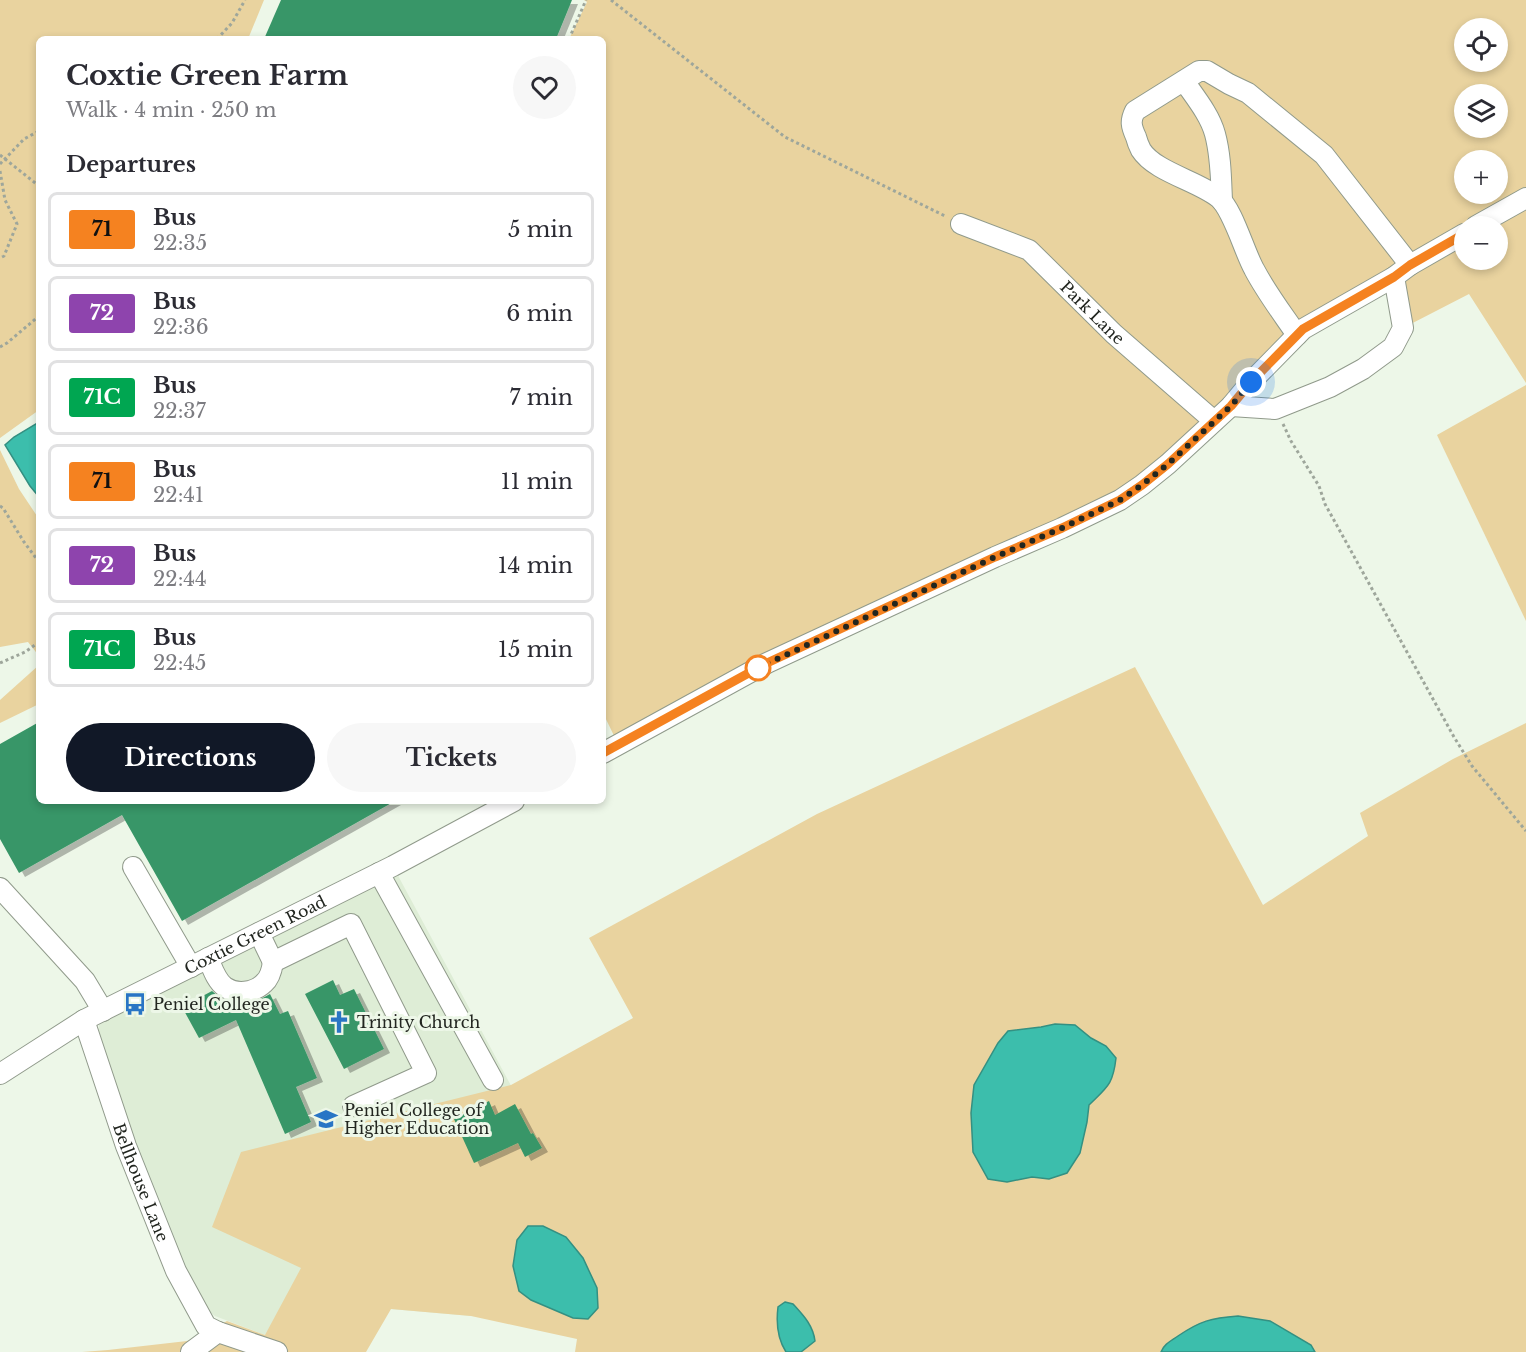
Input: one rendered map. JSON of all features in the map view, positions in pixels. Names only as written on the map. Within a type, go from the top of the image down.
[{"type":"street","points":[[1297,335],[1253,268],[1222,201],[1212,192],[1150,160],[1141,150],[1131,119],[1135,111],[1199,71],[1207,71],[1248,93],[1324,155],[1410,265]]},
{"type":"street","points":[[1184,81],[1205,112],[1215,132],[1220,159],[1222,201]]},
{"type":"street","points":[[1494,216],[1526,198]]},
{"type":"street","name":"Park Lane","points":[[961,224],[1029,250],[1114,334],[1214,421]]},
{"type":"street","points":[[606,751],[767,663],[1120,500],[1168,464],[1231,406],[1303,329],[1454,240]]},
{"type":"street","points":[[1231,406],[1275,409],[1330,387],[1363,369],[1393,347],[1403,328],[1394,277]]},
{"type":"street","name":"Coxtie Green Road","points":[[0,1074],[84,1020],[379,873],[508,804]]},
{"type":"street","points":[[133,867],[199,963],[218,978],[224,986],[243,992],[253,990],[265,983],[271,973],[273,962],[258,933]]},
{"type":"street","points":[[379,873],[493,1080]]},
{"type":"street","points":[[0,888],[85,981],[103,1011]]},
{"type":"street","points":[[273,962],[351,924],[426,1072],[353,1106]]},
{"type":"street","name":"Bellhouse Lane","points":[[84,1020],[126,1146],[176,1271],[206,1326],[218,1332]]},
{"type":"street","points":[[191,1352],[218,1332],[277,1352]]},
{"type":"path","points":[[220,36],[232,23],[245,0]]},
{"type":"path","points":[[570,36],[586,0]]},
{"type":"path","points":[[611,0],[785,137],[961,224]]},
{"type":"path","points":[[0,164],[24,139],[36,133]]},
{"type":"path","points":[[0,156],[36,184]]},
{"type":"path","points":[[0,171],[4,200],[17,224],[4,256],[0,258]]},
{"type":"path","points":[[0,347],[36,319]]},
{"type":"path","points":[[1275,409],[1291,441],[1319,486],[1325,504],[1454,738],[1472,766],[1526,831]]},
{"type":"path","points":[[0,506],[36,558]]},
{"type":"path","points":[[0,663],[25,652],[36,644]]},
{"type":"shaded area","points":[[0,0],[264,0],[249,36],[36,36],[36,412],[0,438]]},
{"type":"shaded area","points":[[584,0],[1526,0],[1526,383],[1469,294],[1403,328],[1384,288],[1299,342],[1142,485],[618,744],[606,719],[606,36],[570,36],[587,2]]},
{"type":"shaded area","points":[[1526,385],[1526,621],[1437,435]]},
{"type":"shaded area","points":[[0,450],[19,489],[36,514],[36,652],[28,642],[0,647]]},
{"type":"shaded area","points":[[1135,667],[1263,905],[1368,836],[1360,813],[1453,759],[1526,723],[1526,1352],[575,1352],[577,1339],[471,1316],[391,1309],[366,1352],[82,1352],[187,1341],[227,1321],[265,1335],[301,1268],[212,1227],[241,1152],[511,1085],[633,1018],[589,938],[817,814]]},
{"type":"shaded area","points":[[36,668],[36,705],[0,723],[0,700]]},
{"type":"shaded area","name":"Peniel College of Higher Education","points":[[395,870],[636,1318],[471,1316],[391,1309],[265,1335],[215,1316],[201,1306],[133,1154],[98,1036],[99,1025]]},
{"type":"water","points":[[36,424],[36,493],[5,445]]},
{"type":"water","points":[[1055,1024],[1075,1025],[1106,1046],[1116,1058],[1111,1080],[1089,1105],[1080,1153],[1067,1173],[1049,1179],[1032,1177],[1007,1182],[988,1179],[973,1152],[971,1113],[974,1085],[998,1043],[1008,1031]]},
{"type":"water","points":[[528,1226],[543,1226],[566,1237],[583,1258],[597,1288],[598,1308],[588,1319],[573,1318],[531,1300],[519,1291],[513,1266],[517,1240]]},
{"type":"water","points":[[785,1302],[793,1304],[810,1325],[814,1335],[815,1341],[801,1352],[786,1352],[779,1336],[778,1307]]},
{"type":"water","points":[[1238,1316],[1270,1321],[1311,1345],[1315,1352],[1161,1352],[1170,1341],[1200,1324],[1213,1319]]},
{"type":"building","points":[[281,0],[572,0],[557,36],[265,36]]},
{"type":"building","points":[[36,724],[36,804],[390,804],[182,921],[122,815],[19,873],[0,839],[0,744]]},
{"type":"building","points":[[333,980],[340,995],[354,989],[384,1049],[344,1069],[305,994]]},
{"type":"building","points":[[212,991],[219,997],[226,1011],[270,994],[280,1014],[288,1011],[317,1078],[296,1087],[311,1122],[285,1134],[236,1020],[199,1038],[182,1007]]},
{"type":"building","points":[[489,1101],[495,1115],[515,1104],[531,1134],[533,1133],[542,1148],[525,1157],[518,1143],[474,1163],[454,1119]]},
{"type":"bus line","name":"71","points":[[606,751],[767,663],[1120,500],[1168,464],[1231,406],[1303,329],[1454,240]]},
{"type":"place","name":"Peniel College","points":[[135,1004]]},
{"type":"place","name":"Trinity Church","points":[[339,1022]]},
{"type":"place","name":"Peniel College of Higher Education","points":[[326,1119]]},
{"type":"route","points":[[758,668],[1120,500],[1168,464],[1231,406],[1251,382]]}]
